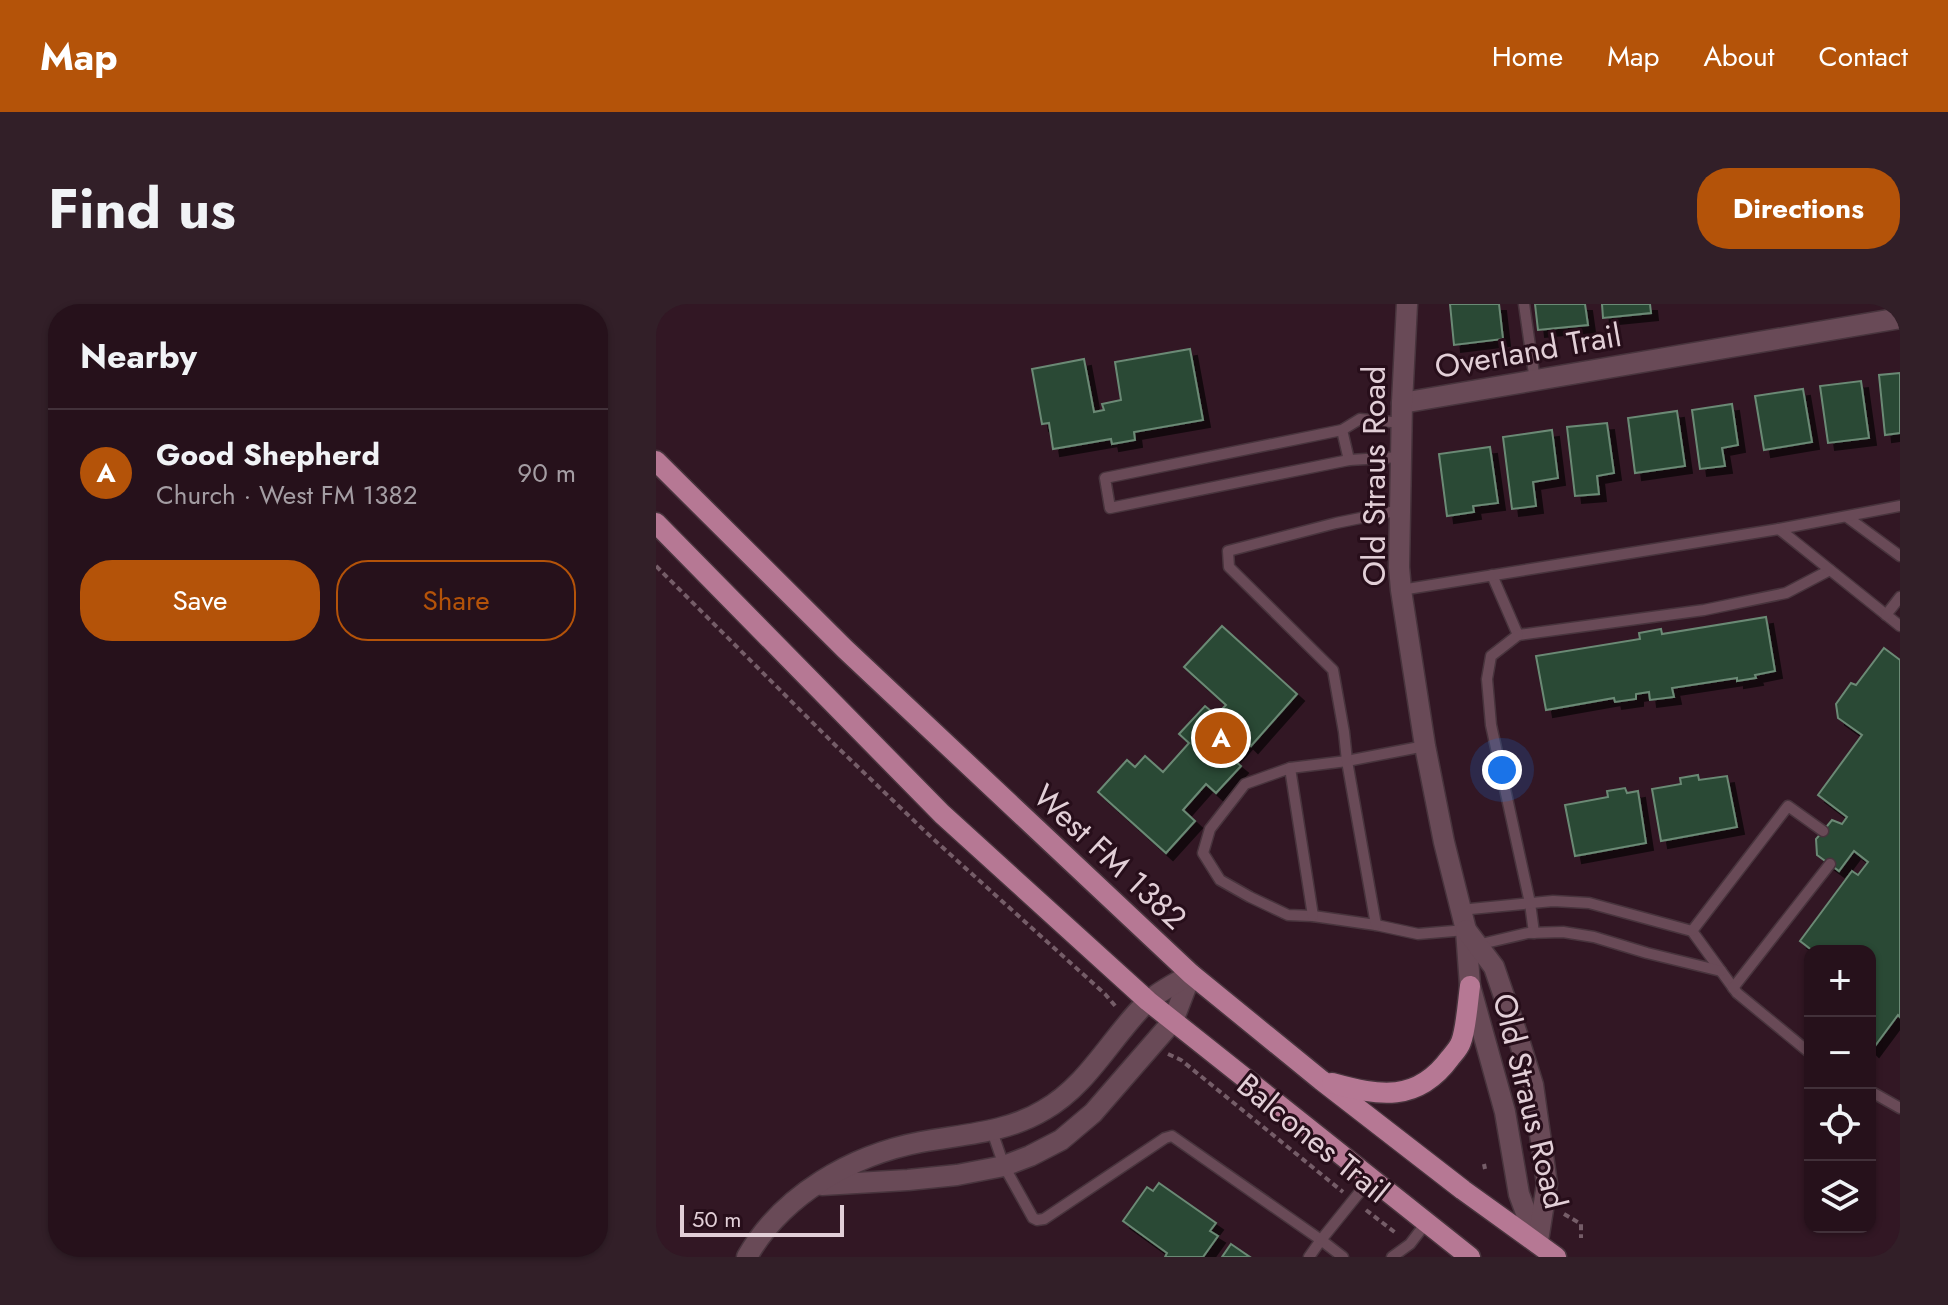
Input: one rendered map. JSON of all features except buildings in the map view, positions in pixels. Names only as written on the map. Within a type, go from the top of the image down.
[{"type":"main road","name":"West FM 1382","points":[[656,461],[845,649],[1191,974],[1537,1250],[1556,1257]]},
{"type":"main road","points":[[656,523],[942,814],[1148,1001],[1470,1257]]},
{"type":"main road","points":[[1321,1080],[1368,1092],[1396,1093],[1420,1085],[1442,1070],[1461,1043],[1470,986]]},
{"type":"street","name":"Old Straus Road","points":[[1407,304],[1401,457],[1401,590],[1425,746],[1444,842],[1468,928],[1470,986],[1505,1112],[1519,1194],[1537,1250]]},
{"type":"street","name":"Overland Trail","points":[[1402,413],[1535,381],[1900,318]]},
{"type":"street","name":"Old Straus Road","points":[[1468,928],[1494,967],[1533,1085],[1547,1184],[1537,1250]]},
{"type":"street","points":[[747,1257],[780,1214],[832,1173],[890,1149],[992,1131],[1047,1109],[1078,1083],[1148,1001],[1191,974]]},
{"type":"street","points":[[814,1186],[957,1175],[1004,1166],[1061,1140],[1093,1113],[1173,1021],[1191,974]]},
{"type":"lane","points":[[1524,304],[1535,381]]},
{"type":"lane","points":[[1401,457],[1349,460],[1110,508],[1105,478],[1342,430],[1360,419],[1402,413]]},
{"type":"lane","points":[[1342,430],[1349,460]]},
{"type":"lane","points":[[1401,590],[1779,529],[1900,506]]},
{"type":"lane","points":[[1376,925],[1333,670],[1229,567],[1228,551],[1400,510]]},
{"type":"lane","points":[[1847,517],[1900,556]]},
{"type":"lane","points":[[1779,529],[1900,626]]},
{"type":"lane","points":[[1534,933],[1491,725],[1487,679],[1491,656],[1518,635],[1704,610],[1786,593],[1830,570]]},
{"type":"lane","points":[[1492,575],[1518,635]]},
{"type":"lane","points":[[1886,615],[1900,597]]},
{"type":"lane","points":[[1425,746],[1290,768],[1245,784],[1210,829],[1203,853],[1220,880],[1288,915],[1376,925],[1418,934],[1468,928],[1563,932],[1594,937],[1721,971]]},
{"type":"lane","points":[[1290,768],[1313,916]]},
{"type":"lane","points":[[1692,931],[1788,806],[1823,831]]},
{"type":"lane","points":[[1733,988],[1830,864]]},
{"type":"lane","points":[[1468,928],[1530,903],[1553,901],[1589,903],[1692,931],[1733,988],[1804,1048]]},
{"type":"lane","points":[[1876,1094],[1900,1108]]},
{"type":"lane","points":[[992,1131],[1004,1166],[1037,1220],[1044,1219],[1172,1136],[1343,1257]]},
{"type":"lane","points":[[1309,1257],[1371,1178]]},
{"type":"lane","points":[[1392,1257],[1410,1244],[1426,1223]]},
{"type":"path","points":[[656,566],[714,623]]},
{"type":"path","name":"Balcones Trail","points":[[1170,1056],[1181,1060],[1410,1244]]},
{"type":"path","points":[[1564,1214],[1581,1224],[1581,1238]]},
{"type":"place","name":"Good Shepherd","points":[[1221,738]]}]
